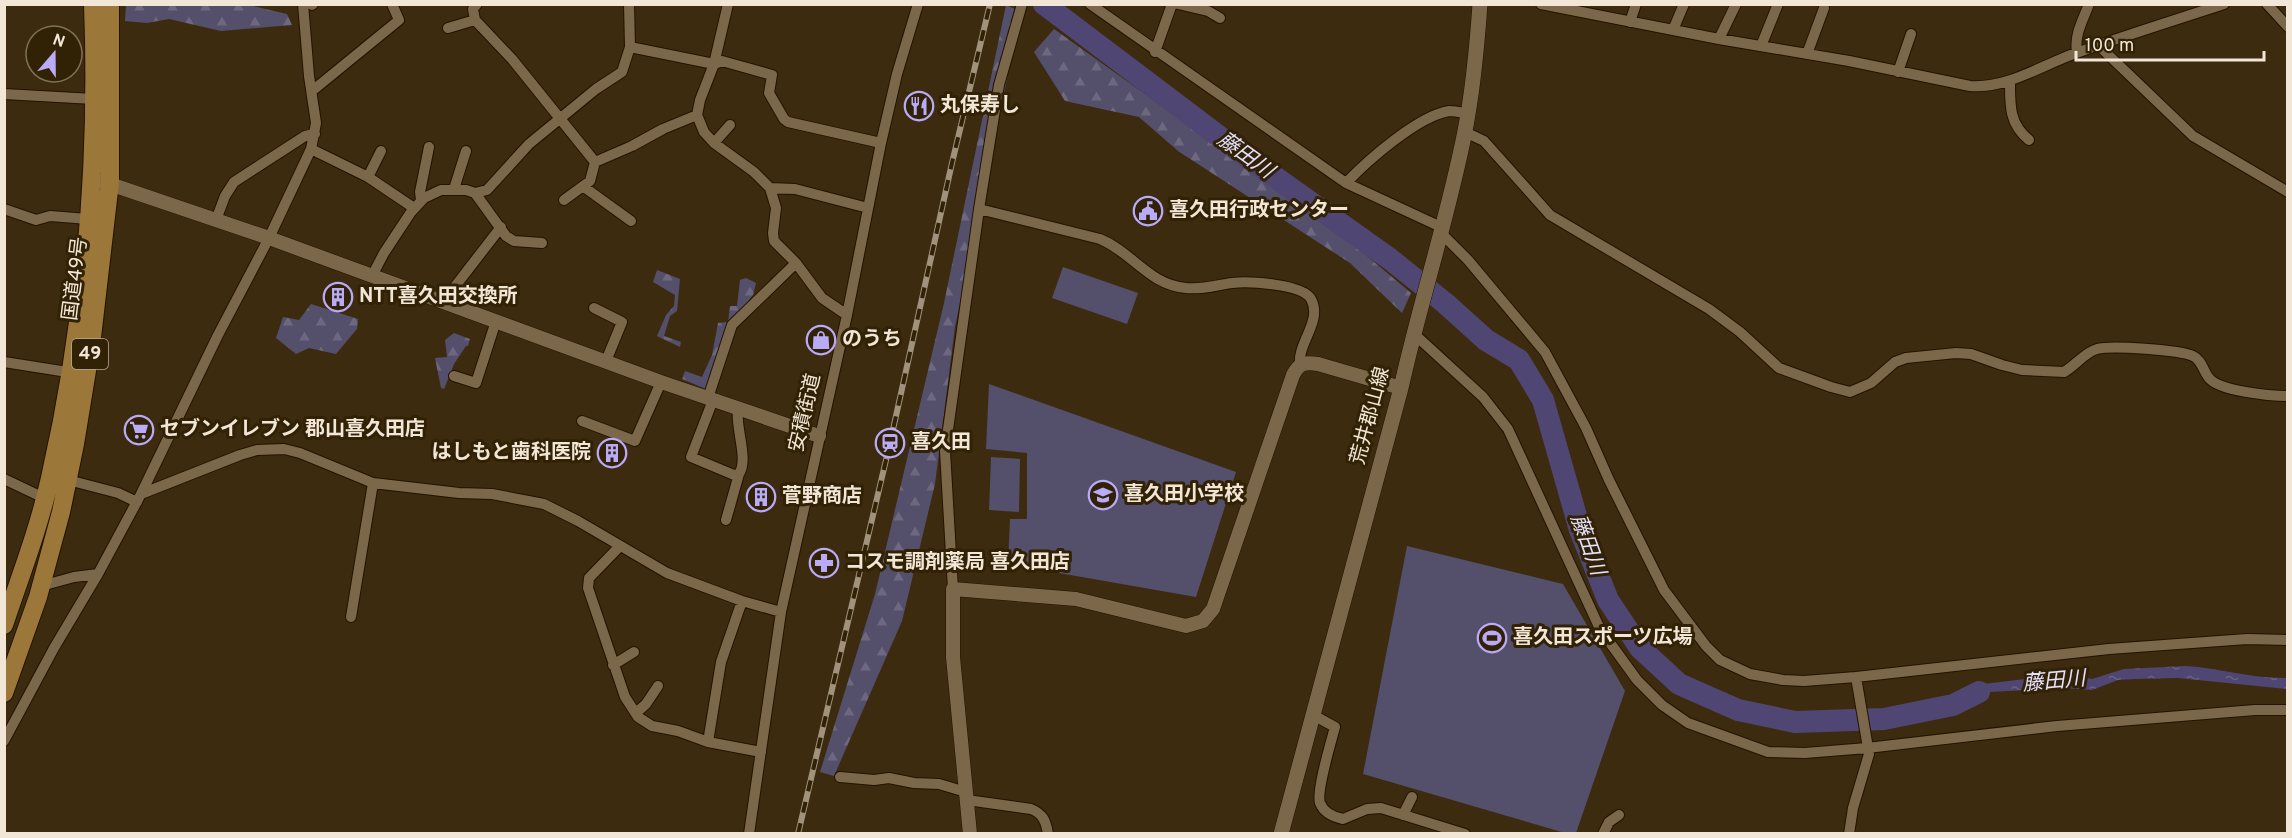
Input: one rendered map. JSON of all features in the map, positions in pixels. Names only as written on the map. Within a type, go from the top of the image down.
[{"type":"highway","name":"国道49号","points":[[4,693],[41,586],[68,480],[78,374],[80,305],[88,219],[94,99],[93,4]]},
{"type":"highway","name":"国道49号","points":[[4,625],[10,593],[44,498],[78,374],[103,256],[110,182],[110,4]]},
{"type":"main road","name":"荒井郡山線","points":[[1281,834],[1401,388],[1414,326],[1465,132],[1476,60],[1480,4]]},
{"type":"street","points":[[312,91],[399,20],[392,4]]},
{"type":"street","points":[[477,4],[473,9],[475,20],[512,59],[595,162]]},
{"type":"street","points":[[372,276],[384,253],[418,204],[433,192],[454,189],[482,193],[495,183],[529,144],[596,89],[622,72],[630,47],[629,4]]},
{"type":"street","points":[[728,4],[714,64],[700,100],[698,115],[704,132],[714,143],[754,172],[770,188],[776,208],[774,241],[796,262],[822,298],[847,315]]},
{"type":"street","name":"安積街道","points":[[749,834],[780,612],[847,315],[881,143],[897,74],[918,4]]},
{"type":"street","points":[[970,834],[953,657],[953,589],[945,451],[999,85],[1022,4]]},
{"type":"street","points":[[1090,4],[1346,183],[1439,234],[1468,260],[1545,352],[1586,428],[1609,480],[1664,590],[1689,626],[1720,660],[1750,674],[1804,681],[2109,650],[2247,639],[2288,640]]},
{"type":"street","points":[[1155,51],[1172,4]]},
{"type":"street","points":[[1178,4],[1208,11],[1220,18]]},
{"type":"street","points":[[1630,22],[1636,4]]},
{"type":"street","points":[[1673,30],[1684,4]]},
{"type":"street","points":[[1719,39],[1736,4]]},
{"type":"street","points":[[1761,46],[1778,4]]},
{"type":"street","points":[[2077,52],[2077,35],[2089,4]]},
{"type":"street","points":[[1544,5],[1984,87],[2010,81],[2077,52],[2224,4]]},
{"type":"street","points":[[2267,4],[2288,27]]},
{"type":"street","points":[[4,741],[139,498],[218,334],[269,238],[311,148],[316,123],[309,76],[308,5]]},
{"type":"street","points":[[1807,54],[1824,8]]},
{"type":"street","points":[[448,28],[475,20]]},
{"type":"street","points":[[1898,72],[1911,34]]},
{"type":"street","points":[[2098,45],[2193,136],[2288,192]]},
{"type":"street","points":[[630,47],[714,64],[722,61],[772,75],[769,93],[788,122],[881,143]]},
{"type":"street","points":[[2010,81],[2011,114],[2014,124],[2029,140]]},
{"type":"street","points":[[4,94],[94,99]]},
{"type":"street","points":[[1346,183],[1366,162],[1425,121],[1450,111],[1467,113]]},
{"type":"street","points":[[595,162],[698,115]]},
{"type":"street","points":[[714,143],[730,124]]},
{"type":"street","points":[[1465,132],[1484,141],[1550,215],[1709,309],[1740,332],[1779,368],[1831,387],[1850,392],[1870,383],[1895,362],[1905,358],[1956,353],[1971,354],[2022,370],[2064,372],[2090,352],[2105,348],[2163,350],[2189,355],[2199,360],[2208,378],[2226,389],[2288,396]]},
{"type":"street","points":[[216,220],[225,196],[234,182],[304,136],[315,134]]},
{"type":"street","points":[[418,204],[429,147]]},
{"type":"street","points":[[311,148],[418,204]]},
{"type":"street","points":[[368,177],[381,151]]},
{"type":"street","points":[[454,189],[466,151]]},
{"type":"street","points":[[564,200],[590,181],[595,162]]},
{"type":"street","points":[[90,179],[110,182],[269,238],[661,382],[819,436]]},
{"type":"street","points":[[584,187],[631,221]]},
{"type":"street","points":[[770,188],[805,191],[868,208]]},
{"type":"street","points":[[475,193],[506,236],[514,242],[542,243]]},
{"type":"street","points":[[4,209],[36,220],[50,216],[88,219]]},
{"type":"street","points":[[953,589],[1076,599],[1186,626],[1203,621],[1213,609],[1293,375],[1299,365],[1315,312],[1311,299],[1300,290],[1287,287],[1241,282],[1199,288],[1173,286],[1148,274],[1117,247],[1100,239],[979,209]]},
{"type":"street","points":[[443,302],[501,227]]},
{"type":"street","points":[[740,474],[734,475],[691,457],[711,399],[732,325],[796,262]]},
{"type":"street","points":[[594,308],[622,322],[606,361]]},
{"type":"street","points":[[454,376],[476,383],[496,321]]},
{"type":"street","points":[[1414,326],[1483,397],[1508,429],[1600,629],[1636,680],[1662,705],[1688,723],[1768,752],[1805,753],[2057,726],[2255,710],[2288,710]]},
{"type":"street","points":[[4,362],[78,374]]},
{"type":"street","points":[[1299,365],[1318,364],[1401,388]]},
{"type":"street","points":[[582,421],[634,441],[661,382]]},
{"type":"street","points":[[726,520],[743,466],[736,419],[738,409]]},
{"type":"street","points":[[68,480],[139,498],[240,455],[273,448],[300,453],[373,483],[459,493],[492,494],[544,504],[578,521],[667,573],[741,601],[780,612]]},
{"type":"street","points":[[4,479],[44,498]]},
{"type":"street","points":[[351,617],[373,483]]},
{"type":"street","points":[[620,546],[589,578],[588,588],[625,697],[636,713],[652,726],[678,731],[708,742],[761,752]]},
{"type":"street","points":[[41,586],[74,577],[98,574]]},
{"type":"street","points":[[708,742],[721,662],[741,601]]},
{"type":"street","points":[[613,665],[634,652]]},
{"type":"street","points":[[1849,834],[1853,808],[1869,754],[1856,677]]},
{"type":"street","points":[[636,713],[646,704],[658,686]]},
{"type":"street","points":[[1313,715],[1335,728],[1318,794],[1324,811],[1343,819],[1374,807],[1465,834]]},
{"type":"street","points":[[840,777],[874,780],[889,778],[914,783],[939,784],[966,796],[1031,808],[1039,812],[1046,820],[1048,834]]},
{"type":"street","points":[[1403,815],[1412,797]]},
{"type":"street","points":[[1603,834],[1609,822],[1619,815]]},
{"type":"green space","points":[[245,4],[287,14],[292,25],[221,31],[169,19],[147,23],[125,21],[126,5]]},
{"type":"green space","points":[[1006,5],[1021,12],[955,327],[935,484],[902,621],[834,776],[820,772],[875,594],[944,303]]},
{"type":"green space","points":[[1054,29],[1341,234],[1411,293],[1402,313],[1350,263],[1178,151],[1139,117],[1065,101],[1034,52]]},
{"type":"green space","points":[[1063,267],[1138,293],[1127,324],[1052,298]]},
{"type":"green space","points":[[657,270],[680,279],[677,311],[670,316],[664,336],[681,342],[680,347],[657,336],[666,315],[674,306],[675,295],[653,282]]},
{"type":"green space","points":[[746,278],[756,283],[753,295],[728,326],[706,389],[682,379],[685,371],[702,377],[712,355],[718,323],[728,322],[730,306],[737,306],[740,280]]},
{"type":"green space","points":[[311,304],[358,319],[357,329],[336,354],[309,348],[296,354],[276,338],[283,317],[299,320]]},
{"type":"green space","points":[[454,333],[470,339],[468,346],[454,364],[444,389],[441,388],[435,358],[447,357],[445,340]]},
{"type":"green space","points":[[989,384],[1236,472],[1196,597],[1008,564],[1010,519],[1027,519],[1027,453],[986,449]]},
{"type":"green space","points":[[991,457],[1020,459],[1019,512],[989,510]]},
{"type":"green space","name":"喜久田スポーツ広場","points":[[1407,546],[1563,584],[1625,691],[1576,833],[1565,833],[1363,774]]},
{"type":"water","points":[[2186,666],[2262,677],[2287,678],[2287,689],[2178,678],[2135,679],[2118,680],[2092,690],[2063,688],[1990,692],[1965,708],[1952,707],[1964,694],[1983,684],[2067,674],[2092,679],[2124,669]]},
{"type":"waterway","name":"藤田川","points":[[1044,4],[1237,150],[1390,259],[1445,303],[1486,340],[1519,360],[1543,400],[1580,530],[1608,600],[1640,648],[1679,684],[1738,710],[1795,722],[1884,719],[1953,705],[1979,692]]},
{"type":"railway","points":[[798,834],[990,4]]},
{"type":"place","name":"丸保寿し","points":[[919,106]]},
{"type":"place","name":"喜久田行政センター","points":[[1148,211]]},
{"type":"place","name":"NTT喜久田交換所","points":[[338,297]]},
{"type":"place","name":"のうち","points":[[821,340]]},
{"type":"place","name":"セブンイレブン 郡山喜久田店","points":[[139,430]]},
{"type":"place","name":"喜久田","points":[[890,443]]},
{"type":"place","name":"はしもと歯科医院","points":[[612,453]]},
{"type":"place","name":"喜久田小学校","points":[[1103,495]]},
{"type":"place","name":"菅野商店","points":[[761,497]]},
{"type":"place","name":"コスモ調剤薬局 喜久田店","points":[[824,563]]},
{"type":"place","name":"喜久田スポーツ広場","points":[[1492,638]]}]
